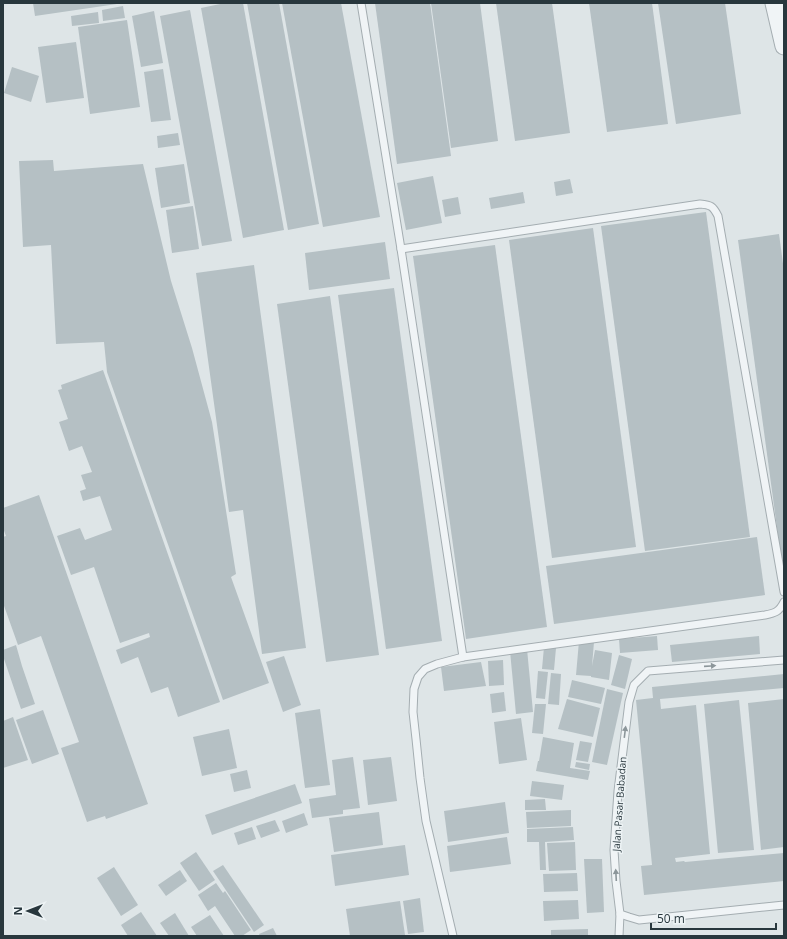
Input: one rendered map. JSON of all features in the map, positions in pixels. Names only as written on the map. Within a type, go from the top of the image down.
[{"type":"street","points":[[774,3],[784,46]]},
{"type":"lane","points":[[361,3],[401,249],[463,657]]},
{"type":"lane","points":[[401,249],[700,204],[710,205],[718,216],[784,592]]},
{"type":"lane","points":[[453,936],[426,821],[415,732],[413,712],[414,689],[418,677],[425,669],[463,657],[765,615],[779,610],[784,602]]},
{"type":"lane","name":"Jalan Pasar Babadan","points":[[620,936],[620,914],[614,850],[615,821],[629,702],[634,685],[648,671],[784,660]]},
{"type":"lane","points":[[620,914],[639,920],[784,905]]},
{"type":"building","points":[[33,3],[117,3],[117,4],[35,16]]},
{"type":"building","points":[[225,3],[243,3],[284,230],[243,238],[201,8]]},
{"type":"building","points":[[247,3],[279,3],[319,224],[288,230]]},
{"type":"building","points":[[282,3],[341,3],[380,217],[323,227]]},
{"type":"building","points":[[375,3],[430,3],[451,156],[397,164]]},
{"type":"building","points":[[431,3],[480,3],[498,141],[451,148]]},
{"type":"building","points":[[496,3],[552,3],[570,133],[515,141]]},
{"type":"building","points":[[589,3],[652,3],[668,124],[607,132]]},
{"type":"building","points":[[658,3],[725,3],[741,114],[676,124]]},
{"type":"building","points":[[123,6],[125,18],[103,21],[102,10]]},
{"type":"building","points":[[190,10],[232,241],[202,246],[160,16]]},
{"type":"building","points":[[154,11],[163,63],[141,67],[132,16]]},
{"type":"building","points":[[98,12],[99,23],[72,26],[71,16]]},
{"type":"building","points":[[127,20],[140,107],[90,114],[78,27]]},
{"type":"building","points":[[76,42],[84,98],[46,103],[38,47]]},
{"type":"building","points":[[12,67],[39,76],[31,102],[4,93]]},
{"type":"building","points":[[163,69],[171,120],[151,122],[144,72]]},
{"type":"building","points":[[178,133],[180,145],[158,148],[157,136]]},
{"type":"building","points":[[53,160],[54,171],[143,164],[171,281],[192,348],[212,422],[236,574],[231,577],[269,683],[223,700],[107,372],[104,342],[56,344],[51,245],[23,247],[19,161]]},
{"type":"building","points":[[184,164],[190,203],[161,208],[155,168]]},
{"type":"building","points":[[433,176],[442,223],[406,230],[397,183]]},
{"type":"building","points":[[570,179],[573,193],[556,196],[554,182]]},
{"type":"building","points":[[523,192],[525,203],[491,209],[489,198]]},
{"type":"building","points":[[458,197],[461,214],[445,217],[442,200]]},
{"type":"building","points":[[193,206],[199,249],[172,253],[166,210]]},
{"type":"building","points":[[706,212],[750,537],[645,551],[601,226]]},
{"type":"building","points":[[593,228],[636,547],[552,558],[509,240]]},
{"type":"building","points":[[779,234],[784,271],[784,572],[738,240]]},
{"type":"building","points":[[385,242],[390,279],[309,290],[305,253]]},
{"type":"building","points":[[495,245],[547,627],[466,639],[413,256]]},
{"type":"building","points":[[254,265],[306,648],[262,654],[243,510],[229,512],[196,273]]},
{"type":"building","points":[[394,288],[442,641],[386,649],[338,295]]},
{"type":"building","points":[[330,296],[379,655],[326,662],[277,304]]},
{"type":"building","points":[[103,370],[220,702],[178,717],[168,687],[151,693],[138,657],[121,664],[116,650],[150,637],[149,633],[120,643],[94,567],[71,575],[57,536],[80,528],[85,540],[112,530],[100,496],[83,501],[80,491],[86,489],[81,475],[92,472],[82,446],[69,451],[59,422],[68,419],[58,390],[62,389],[61,385]]},
{"type":"building","points":[[39,495],[148,804],[106,819],[105,816],[87,822],[61,748],[79,742],[41,636],[18,645],[3,603],[3,537],[6,536],[3,528],[3,508]]},
{"type":"building","points":[[757,537],[765,595],[554,624],[546,566]]},
{"type":"building","points":[[657,636],[658,650],[620,653],[619,639]]},
{"type":"building","points":[[759,636],[760,654],[672,662],[670,645]]},
{"type":"building","points":[[579,641],[594,642],[592,666],[595,650],[612,653],[609,680],[591,676],[576,675]]},
{"type":"building","points":[[16,645],[35,704],[21,709],[3,656],[3,650]]},
{"type":"building","points":[[544,647],[556,648],[554,670],[542,669]]},
{"type":"building","points":[[527,649],[533,712],[516,714],[510,651]]},
{"type":"building","points":[[619,655],[632,659],[625,689],[611,685]]},
{"type":"building","points":[[284,656],[301,705],[283,712],[266,662]]},
{"type":"building","points":[[503,660],[504,685],[489,686],[488,661]]},
{"type":"building","points":[[481,662],[486,686],[444,691],[441,667]]},
{"type":"building","points":[[538,671],[548,672],[545,699],[536,698]]},
{"type":"building","points":[[551,673],[561,674],[559,705],[548,704]]},
{"type":"building","points":[[784,674],[784,688],[660,699],[661,709],[696,705],[710,854],[675,858],[676,862],[784,853],[784,881],[644,895],[641,866],[652,865],[636,700],[653,698],[652,687]]},
{"type":"building","points":[[572,680],[605,688],[601,704],[568,697]]},
{"type":"building","points":[[607,689],[623,693],[607,765],[592,762]]},
{"type":"building","points":[[504,692],[506,711],[492,713],[490,694]]},
{"type":"building","points":[[567,699],[600,708],[593,737],[558,729]]},
{"type":"building","points":[[784,699],[784,847],[761,850],[748,703]]},
{"type":"building","points":[[739,700],[754,850],[718,853],[704,704]]},
{"type":"building","points":[[535,704],[546,704],[543,734],[532,733]]},
{"type":"building","points":[[320,709],[330,785],[305,788],[295,713]]},
{"type":"building","points":[[43,710],[59,754],[32,764],[16,720]]},
{"type":"building","points":[[13,717],[28,760],[3,768],[3,721]]},
{"type":"building","points":[[521,718],[527,760],[499,764],[494,722]]},
{"type":"building","points":[[229,729],[237,768],[202,776],[193,737]]},
{"type":"building","points":[[543,737],[574,743],[570,768],[590,771],[588,780],[536,771]]},
{"type":"building","points":[[580,741],[592,743],[588,762],[576,760]]},
{"type":"building","points":[[353,757],[360,808],[343,810],[343,814],[312,818],[309,799],[336,795],[332,760]]},
{"type":"building","points":[[391,757],[397,801],[368,805],[363,760]]},
{"type":"building","points":[[576,762],[590,764],[589,770],[575,767]]},
{"type":"building","points":[[247,770],[251,788],[234,792],[230,774]]},
{"type":"building","points":[[532,781],[564,785],[562,800],[530,796]]},
{"type":"building","points":[[295,784],[302,803],[212,835],[205,815]]},
{"type":"building","points":[[545,799],[546,810],[525,810],[525,800]]},
{"type":"building","points":[[505,802],[509,833],[448,842],[444,811]]},
{"type":"building","points":[[571,810],[571,826],[527,828],[526,812]]},
{"type":"building","points":[[379,812],[383,845],[334,852],[329,818]]},
{"type":"building","points":[[304,813],[308,825],[286,833],[282,821]]},
{"type":"building","points":[[275,820],[280,831],[261,838],[256,826]]},
{"type":"building","points":[[252,827],[256,839],[238,845],[234,833]]},
{"type":"building","points":[[573,827],[574,840],[545,842],[546,870],[540,870],[539,842],[527,842],[527,829]]},
{"type":"building","points":[[507,837],[511,864],[450,872],[447,846]]},
{"type":"building","points":[[575,842],[576,870],[549,871],[547,843]]},
{"type":"building","points":[[405,845],[409,875],[335,886],[331,855]]},
{"type":"building","points":[[196,852],[215,880],[199,891],[180,863]]},
{"type":"building","points":[[584,859],[602,859],[604,912],[587,913]]},
{"type":"building","points":[[223,865],[264,925],[254,932],[213,871]]},
{"type":"building","points":[[114,867],[138,905],[121,916],[97,878]]},
{"type":"building","points":[[180,870],[187,881],[166,896],[158,885]]},
{"type":"building","points":[[577,873],[578,891],[544,892],[543,874]]},
{"type":"building","points":[[216,883],[223,893],[225,891],[251,930],[242,936],[235,936],[215,906],[208,911],[198,895]]},
{"type":"building","points":[[420,898],[424,932],[408,934],[403,901]]},
{"type":"building","points":[[578,900],[579,919],[544,921],[543,901]]},
{"type":"building","points":[[400,901],[405,935],[350,936],[346,909]]},
{"type":"building","points":[[141,912],[157,936],[128,936],[121,925]]},
{"type":"building","points":[[175,913],[189,936],[169,936],[160,923]]},
{"type":"building","points":[[210,915],[224,936],[197,936],[191,927]]},
{"type":"building","points":[[273,928],[277,936],[260,936],[259,934]]},
{"type":"building","points":[[588,929],[588,936],[551,936],[551,930]]}]
